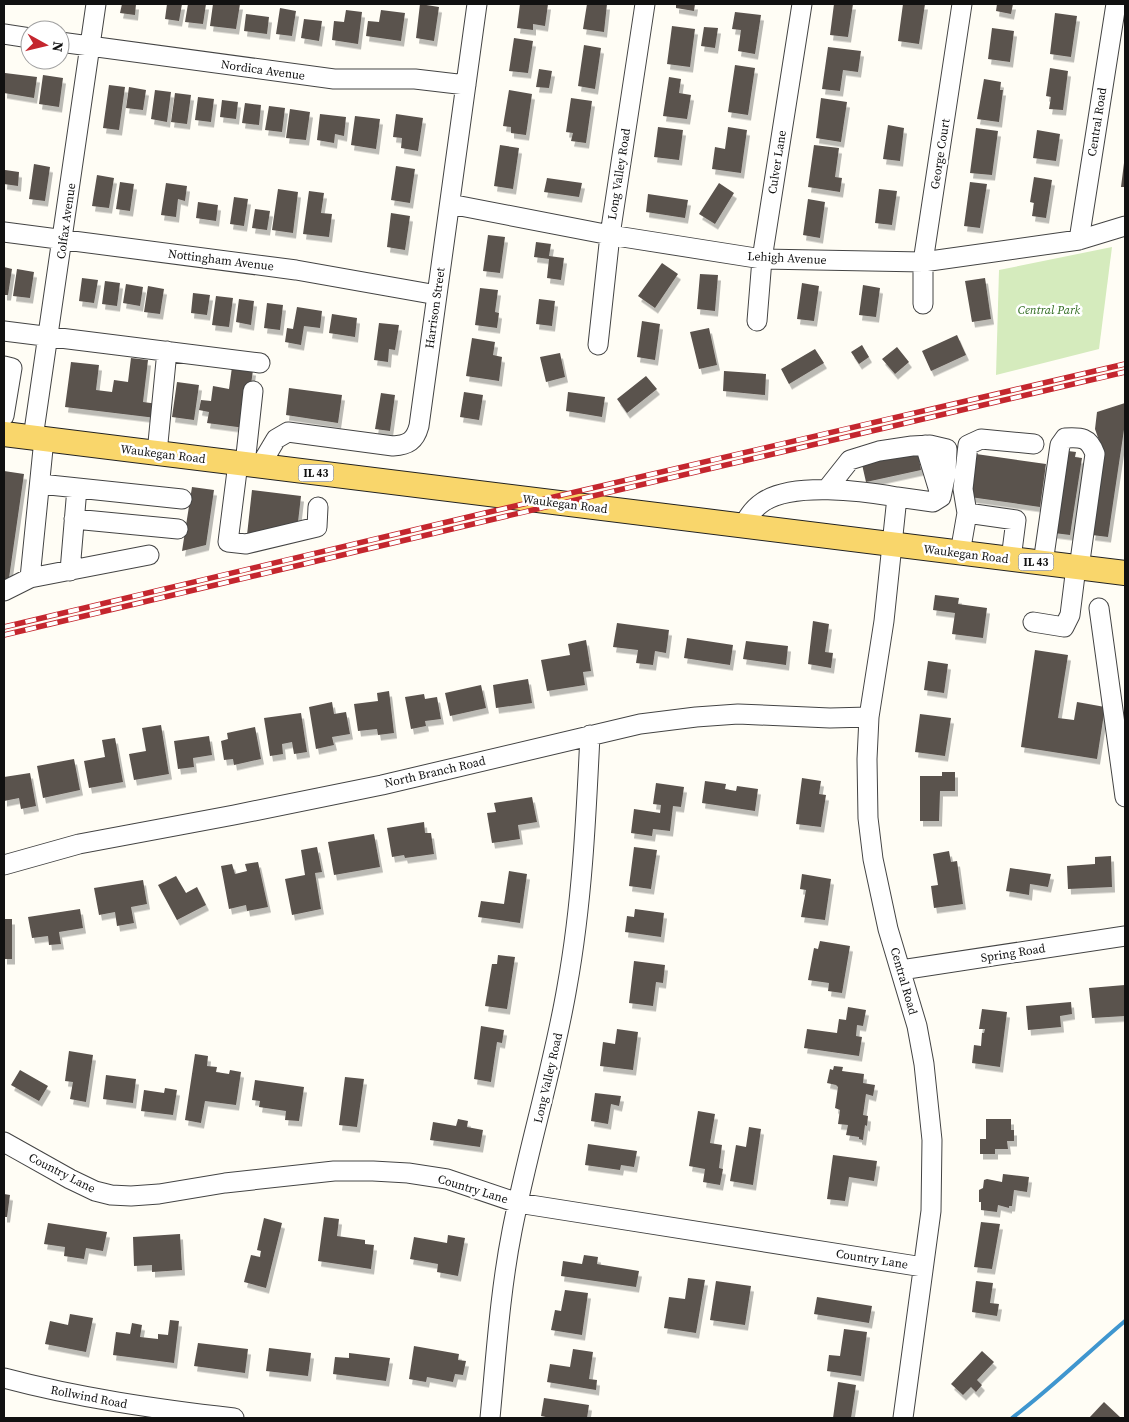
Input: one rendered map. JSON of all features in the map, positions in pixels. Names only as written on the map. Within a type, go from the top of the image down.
[{"type":"main road","name":"Waukegan Road","points":[[4,434],[1125,573]]},
{"type":"street","name":"Colfax Avenue","points":[[30,578],[40,484],[41,387],[96,4]]},
{"type":"street","name":"Harrison Street","points":[[247,464],[276,439],[288,432],[393,446],[403,446],[417,436],[478,4]]},
{"type":"street","name":"Long Valley Road","points":[[598,345],[610,235],[644,4]]},
{"type":"street","name":"Culver Lane","points":[[757,321],[762,258],[802,4]]},
{"type":"street","name":"George Court","points":[[923,304],[923,262],[962,4]]},
{"type":"street","name":"Central Road","points":[[1079,240],[1116,4]]},
{"type":"street","points":[[4,34],[20,36]]},
{"type":"street","name":"Nordica Avenue","points":[[70,43],[334,79],[407,79],[466,84]]},
{"type":"street","name":"Lehigh Avenue","points":[[450,204],[610,235],[762,258],[923,262],[1079,240],[1125,226]]},
{"type":"street","name":"Nottingham Avenue","points":[[4,232],[296,270],[437,295]]},
{"type":"street","points":[[4,331],[260,363]]},
{"type":"street","points":[[157,453],[167,351]]},
{"type":"street","points":[[4,416],[7,374],[41,387]]},
{"type":"street","points":[[253,391],[247,464],[228,542],[246,544],[317,527],[318,507]]},
{"type":"street","points":[[1033,622],[1064,627],[1070,615],[1096,454],[1092,445],[1080,438],[1065,438],[1060,445],[1043,563]]},
{"type":"street","points":[[960,553],[967,513],[963,489],[968,445],[981,439],[1034,444]]},
{"type":"street","points":[[743,526],[750,513],[763,502],[783,493],[827,489],[875,493],[933,502],[941,497],[925,445],[879,451],[850,460],[827,489]]},
{"type":"street","points":[[40,484],[182,499]]},
{"type":"street","points":[[70,570],[77,488]]},
{"type":"street","name":"Central Road","points":[[897,497],[884,622],[869,717],[867,759],[868,826],[878,889],[917,1026],[924,1064],[932,1140],[931,1211],[903,1418]]},
{"type":"street","points":[[967,513],[1016,520],[1011,559]]},
{"type":"street","points":[[74,519],[178,529]]},
{"type":"street","points":[[4,591],[30,578],[149,555]]},
{"type":"street","points":[[1099,608],[1117,667],[1125,797]]},
{"type":"street","name":"North Branch Road","points":[[4,865],[79,844],[234,815],[382,784],[640,724],[738,714],[830,718],[869,717]]},
{"type":"street","name":"Long Valley Road","points":[[490,1418],[499,1318],[512,1231],[556,1044],[575,941],[584,869],[590,735]]},
{"type":"street","name":"Spring Road","points":[[901,970],[1125,936]]},
{"type":"street","name":"Country Lane","points":[[4,1142],[70,1179],[95,1191],[111,1195],[159,1194],[225,1183],[334,1171],[408,1173],[447,1179],[518,1203],[923,1267]]},
{"type":"street","name":"Rollwind Road","points":[[4,1378],[45,1389],[152,1409],[234,1418]]},
{"type":"green space","name":"Central Park","points":[[1112,247],[1099,349],[996,375],[999,270]]},
{"type":"building","points":[[122,4],[136,4],[135,15],[120,13]]},
{"type":"building","points":[[167,4],[182,4],[179,21],[165,19]]},
{"type":"building","points":[[188,4],[206,4],[203,24],[185,22]]},
{"type":"building","points":[[213,4],[240,4],[236,29],[210,26]]},
{"type":"building","points":[[420,4],[439,7],[434,41],[416,38]]},
{"type":"building","points":[[520,4],[548,4],[545,26],[533,24],[533,30],[517,28]]},
{"type":"building","points":[[587,4],[607,4],[604,32],[583,29]]},
{"type":"building","points":[[676,4],[695,4],[694,11],[676,8]]},
{"type":"building","points":[[834,4],[853,4],[848,37],[830,35]]},
{"type":"building","points":[[903,4],[925,4],[919,44],[898,41]]},
{"type":"building","points":[[997,4],[1013,4],[1011,14],[996,11]]},
{"type":"building","points":[[280,8],[296,11],[292,36],[276,34]]},
{"type":"building","points":[[346,10],[362,12],[358,44],[332,40],[334,21],[344,22]]},
{"type":"building","points":[[381,10],[405,13],[401,41],[366,36],[368,21],[379,22]]},
{"type":"building","points":[[735,12],[761,15],[755,54],[738,51],[741,30],[732,29]]},
{"type":"building","points":[[1055,13],[1077,16],[1071,57],[1050,54]]},
{"type":"building","points":[[246,14],[269,17],[267,34],[244,31]]},
{"type":"building","points":[[304,19],[322,21],[319,41],[301,38]]},
{"type":"building","points":[[672,26],[695,29],[690,67],[667,64]]},
{"type":"building","points":[[704,27],[718,28],[715,48],[701,46]]},
{"type":"building","points":[[992,28],[1014,31],[1010,62],[988,59]]},
{"type":"building","points":[[514,38],[533,41],[528,73],[509,71]]},
{"type":"building","points":[[584,45],[601,48],[595,89],[578,86]]},
{"type":"building","points":[[828,47],[861,51],[858,72],[843,70],[840,91],[822,89]]},
{"type":"building","points":[[735,65],[755,68],[748,115],[728,112]]},
{"type":"building","points":[[1050,68],[1068,71],[1063,110],[1049,109],[1051,97],[1046,96]]},
{"type":"building","points":[[539,69],[552,71],[549,88],[536,87]]},
{"type":"building","points":[[5,73],[37,77],[34,98],[4,93]]},
{"type":"building","points":[[43,75],[63,78],[59,107],[39,104]]},
{"type":"building","points":[[669,77],[681,79],[679,93],[691,95],[687,119],[663,116]]},
{"type":"building","points":[[984,79],[1001,82],[1000,90],[1003,90],[999,122],[977,119]]},
{"type":"building","points":[[109,85],[125,87],[119,130],[103,128]]},
{"type":"building","points":[[129,87],[146,90],[143,110],[126,108]]},
{"type":"building","points":[[155,90],[171,92],[167,122],[151,119]]},
{"type":"building","points":[[509,90],[532,94],[526,135],[511,133],[511,127],[503,126]]},
{"type":"building","points":[[175,93],[191,95],[187,124],[171,122]]},
{"type":"building","points":[[198,97],[214,99],[211,122],[195,120]]},
{"type":"building","points":[[571,98],[592,101],[586,143],[571,141],[573,133],[566,132]]},
{"type":"building","points":[[821,98],[847,102],[841,142],[816,138]]},
{"type":"building","points":[[222,100],[238,102],[236,119],[220,117]]},
{"type":"building","points":[[245,103],[261,105],[259,125],[242,123]]},
{"type":"building","points":[[269,106],[285,108],[282,132],[265,130]]},
{"type":"building","points":[[290,109],[310,112],[306,140],[286,138]]},
{"type":"building","points":[[320,114],[346,117],[344,136],[335,134],[334,143],[317,140]]},
{"type":"building","points":[[396,114],[423,118],[418,151],[401,148],[402,138],[393,137]]},
{"type":"building","points":[[355,116],[380,119],[376,149],[351,145]]},
{"type":"building","points":[[888,125],[904,128],[900,161],[883,159]]},
{"type":"building","points":[[658,127],[683,130],[679,160],[654,157]]},
{"type":"building","points":[[728,127],[747,130],[741,173],[712,169],[715,147],[725,149]]},
{"type":"building","points":[[976,128],[998,131],[992,175],[970,173]]},
{"type":"building","points":[[1037,130],[1060,134],[1056,161],[1033,158]]},
{"type":"building","points":[[500,145],[519,148],[513,189],[494,186]]},
{"type":"building","points":[[814,145],[839,148],[835,177],[842,178],[840,192],[808,187]]},
{"type":"building","points":[[1124,163],[1125,187],[1121,187]]},
{"type":"building","points":[[34,164],[50,167],[45,201],[29,199]]},
{"type":"building","points":[[396,166],[415,169],[410,203],[391,200]]},
{"type":"building","points":[[5,170],[19,172],[18,186],[4,184]]},
{"type":"building","points":[[97,175],[114,178],[109,208],[92,206]]},
{"type":"building","points":[[1034,177],[1052,180],[1046,218],[1032,216],[1034,203],[1030,202]]},
{"type":"building","points":[[547,178],[582,183],[579,197],[544,192]]},
{"type":"building","points":[[120,182],[134,184],[130,211],[116,209]]},
{"type":"building","points":[[970,182],[987,184],[980,228],[964,226]]},
{"type":"building","points":[[166,183],[187,186],[185,201],[178,199],[176,217],[161,215]]},
{"type":"building","points":[[719,183],[734,193],[715,224],[699,214]]},
{"type":"building","points":[[278,189],[298,192],[293,233],[272,230]]},
{"type":"building","points":[[879,189],[897,191],[892,225],[875,223]]},
{"type":"building","points":[[309,191],[324,193],[321,213],[332,214],[329,237],[303,234]]},
{"type":"building","points":[[648,194],[688,200],[685,218],[646,212]]},
{"type":"building","points":[[234,197],[248,199],[244,226],[230,224]]},
{"type":"building","points":[[808,199],[825,202],[820,238],[803,235]]},
{"type":"building","points":[[198,202],[218,205],[216,221],[196,218]]},
{"type":"building","points":[[255,209],[270,211],[267,230],[252,228]]},
{"type":"building","points":[[391,213],[410,216],[405,250],[387,247]]},
{"type":"building","points":[[488,235],[505,237],[500,273],[483,271]]},
{"type":"building","points":[[536,242],[551,244],[549,256],[564,258],[561,280],[547,278],[549,259],[534,257]]},
{"type":"building","points":[[662,263],[678,274],[655,308],[638,296]]},
{"type":"building","points":[[4,267],[12,269],[8,295],[4,295]]},
{"type":"building","points":[[17,269],[34,272],[30,298],[13,296]]},
{"type":"building","points":[[700,274],[718,275],[715,311],[697,309]]},
{"type":"building","points":[[82,278],[98,280],[94,303],[79,301]]},
{"type":"building","points":[[985,278],[991,319],[972,322],[965,281]]},
{"type":"building","points":[[105,281],[120,283],[117,306],[102,304]]},
{"type":"building","points":[[802,283],[819,286],[814,321],[797,319]]},
{"type":"building","points":[[126,284],[143,287],[140,306],[123,303]]},
{"type":"building","points":[[863,285],[880,288],[876,317],[859,315]]},
{"type":"building","points":[[148,286],[164,289],[160,314],[144,312]]},
{"type":"building","points":[[480,288],[498,290],[495,312],[499,313],[497,328],[475,325]]},
{"type":"building","points":[[193,293],[210,295],[207,315],[191,313]]},
{"type":"building","points":[[216,296],[233,298],[229,327],[212,325]]},
{"type":"building","points":[[239,299],[254,301],[251,325],[236,322]]},
{"type":"building","points":[[539,299],[555,301],[552,326],[536,324]]},
{"type":"building","points":[[267,303],[283,305],[280,330],[264,328]]},
{"type":"building","points":[[297,307],[322,311],[320,328],[304,326],[301,345],[285,342],[287,328],[293,329]]},
{"type":"building","points":[[332,314],[357,318],[355,337],[329,333]]},
{"type":"building","points":[[642,321],[660,324],[655,360],[637,357]]},
{"type":"building","points":[[379,323],[399,325],[395,350],[389,349],[388,362],[374,360]]},
{"type":"building","points":[[709,328],[717,365],[699,369],[690,332]]},
{"type":"building","points":[[957,335],[966,355],[931,371],[922,351]]},
{"type":"building","points":[[472,338],[495,342],[493,355],[502,357],[499,381],[466,376]]},
{"type":"building","points":[[862,345],[869,357],[859,364],[851,352]]},
{"type":"building","points":[[897,347],[909,362],[895,374],[882,359]]},
{"type":"building","points":[[815,349],[824,363],[789,384],[781,369]]},
{"type":"building","points":[[560,353],[565,377],[546,382],[540,357]]},
{"type":"building","points":[[131,358],[148,360],[143,402],[158,404],[156,418],[65,407],[71,362],[99,365],[96,390],[112,392],[114,380],[128,382]]},
{"type":"building","points":[[232,367],[253,370],[245,428],[207,423],[209,412],[199,410],[201,400],[211,401],[213,386],[229,389]]},
{"type":"building","points":[[724,371],[766,374],[765,395],[723,391]]},
{"type":"building","points":[[646,376],[657,389],[627,413],[617,399]]},
{"type":"building","points":[[177,382],[199,385],[194,420],[172,417]]},
{"type":"building","points":[[289,388],[342,395],[338,423],[286,415]]},
{"type":"building","points":[[464,392],[483,395],[479,420],[460,417]]},
{"type":"building","points":[[568,392],[605,397],[602,417],[566,411]]},
{"type":"building","points":[[381,393],[395,395],[390,431],[375,429]]},
{"type":"building","points":[[1125,403],[1125,423],[1108,537],[1092,535],[1104,455],[1095,429],[1097,412]]},
{"type":"building","points":[[917,448],[921,470],[866,482],[861,460]]},
{"type":"building","points":[[1068,451],[1076,452],[1075,457],[1082,458],[1070,535],[1054,533]]},
{"type":"building","points":[[976,454],[1046,464],[1040,507],[970,497]]},
{"type":"building","points":[[4,471],[24,474],[8,585],[4,584]]},
{"type":"building","points":[[192,487],[214,490],[206,545],[182,551]]},
{"type":"building","points":[[252,490],[301,496],[298,522],[247,535]]},
{"type":"building","points":[[935,595],[959,598],[958,604],[987,608],[983,638],[952,634],[955,613],[933,610]]},
{"type":"building","points":[[813,621],[829,624],[825,652],[833,653],[831,668],[808,664]]},
{"type":"building","points":[[617,623],[669,630],[666,653],[655,651],[653,665],[636,663],[638,650],[613,647]]},
{"type":"building","points":[[687,638],[733,645],[730,665],[684,658]]},
{"type":"building","points":[[586,640],[591,671],[583,672],[585,685],[547,691],[541,660],[570,655],[568,644]]},
{"type":"building","points":[[746,641],[788,646],[786,665],[743,659]]},
{"type":"building","points":[[1035,650],[1068,655],[1058,718],[1074,720],[1077,702],[1105,707],[1097,759],[1021,747]]},
{"type":"building","points":[[928,661],[948,664],[944,693],[924,690]]},
{"type":"building","points":[[528,679],[532,703],[496,708],[493,685]]},
{"type":"building","points":[[481,685],[486,708],[450,716],[445,693]]},
{"type":"building","points":[[389,691],[394,733],[378,735],[377,729],[358,731],[354,704],[378,701],[377,693]]},
{"type":"building","points":[[424,694],[425,699],[437,697],[441,719],[425,721],[426,726],[411,729],[405,697]]},
{"type":"building","points":[[332,702],[334,714],[346,712],[350,734],[332,737],[334,745],[316,749],[309,707]]},
{"type":"building","points":[[301,713],[307,752],[294,754],[292,742],[282,744],[283,754],[270,756],[264,718]]},
{"type":"building","points":[[920,714],[951,718],[945,756],[915,752]]},
{"type":"building","points":[[161,725],[169,774],[134,780],[129,754],[146,751],[142,728]]},
{"type":"building","points":[[255,727],[261,759],[234,765],[233,759],[224,760],[221,741],[228,739],[227,733]]},
{"type":"building","points":[[209,736],[212,755],[193,758],[194,767],[178,769],[174,741]]},
{"type":"building","points":[[115,738],[123,782],[89,788],[84,761],[105,757],[102,740]]},
{"type":"building","points":[[74,759],[80,790],[43,798],[37,766]]},
{"type":"building","points":[[942,772],[955,772],[955,791],[940,791],[939,821],[920,821],[920,776],[942,776]]},
{"type":"building","points":[[30,773],[36,806],[21,809],[19,798],[4,801],[4,777]]},
{"type":"building","points":[[802,778],[821,781],[819,794],[826,795],[821,827],[796,824]]},
{"type":"building","points":[[705,781],[726,784],[725,789],[736,791],[737,786],[758,789],[755,811],[702,803]]},
{"type":"building","points":[[656,783],[684,787],[681,807],[673,806],[670,831],[653,829],[652,836],[631,833],[634,809],[660,813],[661,805],[653,804]]},
{"type":"building","points":[[532,797],[537,822],[518,825],[520,839],[492,843],[487,813],[496,812],[494,803]]},
{"type":"building","points":[[424,822],[425,833],[431,833],[434,854],[405,858],[404,855],[392,857],[387,828]]},
{"type":"building","points":[[374,834],[380,867],[334,875],[328,842]]},
{"type":"building","points":[[317,847],[322,872],[315,873],[321,909],[292,915],[285,879],[305,875],[301,850]]},
{"type":"building","points":[[634,847],[657,850],[651,889],[629,886]]},
{"type":"building","points":[[949,851],[951,862],[957,861],[963,904],[934,908],[931,886],[938,885],[933,854]]},
{"type":"building","points":[[1111,856],[1112,887],[1068,889],[1067,866],[1095,864],[1095,857]]},
{"type":"building","points":[[258,862],[268,907],[247,911],[246,905],[229,909],[221,866],[232,864],[235,874],[247,871],[245,864]]},
{"type":"building","points":[[1010,868],[1051,874],[1048,887],[1030,884],[1029,895],[1006,891]]},
{"type":"building","points":[[509,871],[527,874],[520,923],[478,917],[481,901],[504,904]]},
{"type":"building","points":[[802,874],[831,879],[825,920],[801,917],[806,890],[800,889]]},
{"type":"building","points":[[176,876],[186,893],[197,887],[206,905],[177,920],[158,885]]},
{"type":"building","points":[[143,880],[147,904],[131,907],[134,923],[117,926],[115,912],[99,915],[94,888]]},
{"type":"building","points":[[80,909],[83,928],[59,932],[61,944],[49,945],[48,936],[32,938],[28,917]]},
{"type":"building","points":[[635,909],[664,913],[661,937],[625,932],[627,916],[634,917]]},
{"type":"building","points":[[4,919],[12,919],[12,959],[4,959]]},
{"type":"building","points":[[820,941],[850,946],[842,993],[828,991],[829,983],[808,980],[814,948],[818,949]]},
{"type":"building","points":[[498,955],[515,957],[507,1009],[485,1006],[492,964],[497,964]]},
{"type":"building","points":[[634,961],[665,965],[663,983],[656,982],[653,1006],[629,1003]]},
{"type":"building","points":[[1125,985],[1125,1016],[1092,1018],[1089,988]]},
{"type":"building","points":[[1071,1002],[1072,1014],[1060,1016],[1061,1027],[1028,1030],[1026,1006]]},
{"type":"building","points":[[848,1007],[866,1010],[863,1026],[857,1025],[856,1036],[862,1037],[859,1056],[804,1048],[807,1029],[837,1033],[839,1019],[846,1020]]},
{"type":"building","points":[[982,1009],[1007,1012],[1000,1067],[972,1063],[974,1045],[981,1046],[982,1033],[984,1033],[985,1029],[979,1029]]},
{"type":"building","points":[[481,1026],[504,1030],[502,1043],[497,1042],[491,1082],[474,1079]]},
{"type":"building","points":[[617,1029],[638,1032],[633,1070],[600,1066],[603,1042],[615,1044]]},
{"type":"building","points":[[69,1051],[93,1055],[86,1102],[70,1099],[73,1082],[65,1081]]},
{"type":"building","points":[[195,1054],[208,1056],[207,1066],[217,1067],[216,1072],[229,1074],[230,1070],[241,1072],[236,1105],[205,1101],[201,1123],[185,1120]]},
{"type":"building","points":[[834,1066],[843,1067],[842,1071],[864,1074],[863,1083],[875,1085],[873,1096],[866,1094],[863,1115],[868,1116],[863,1140],[859,1139],[859,1137],[846,1135],[848,1125],[838,1124],[840,1110],[835,1108],[838,1087],[827,1083],[830,1069],[833,1070]]},
{"type":"building","points":[[20,1070],[48,1086],[39,1101],[11,1085]]},
{"type":"building","points":[[106,1075],[136,1079],[133,1103],[103,1099]]},
{"type":"building","points":[[345,1077],[364,1079],[357,1127],[339,1125]]},
{"type":"building","points":[[255,1080],[304,1087],[299,1121],[285,1120],[286,1111],[259,1107],[260,1101],[252,1100]]},
{"type":"building","points":[[165,1088],[177,1090],[173,1115],[141,1111],[144,1090],[164,1093]]},
{"type":"building","points":[[595,1093],[621,1096],[619,1106],[611,1104],[608,1124],[591,1121]]},
{"type":"building","points":[[698,1111],[715,1114],[710,1143],[722,1145],[719,1168],[723,1169],[720,1185],[703,1182],[705,1169],[689,1166]]},
{"type":"building","points":[[458,1119],[468,1121],[467,1127],[483,1130],[480,1147],[430,1140],[433,1122],[456,1126]]},
{"type":"building","points":[[986,1119],[1011,1119],[1014,1141],[1007,1141],[1008,1149],[995,1149],[995,1154],[980,1154],[980,1139],[986,1139]]},
{"type":"building","points":[[749,1127],[761,1129],[753,1185],[730,1181],[736,1145],[746,1147]]},
{"type":"building","points":[[588,1144],[637,1151],[634,1167],[621,1165],[620,1170],[585,1165]]},
{"type":"building","points":[[833,1155],[877,1161],[874,1181],[849,1177],[845,1201],[827,1199]]},
{"type":"building","points":[[1003,1174],[1029,1177],[1027,1192],[1014,1190],[1012,1206],[1009,1206],[1009,1208],[998,1205],[997,1212],[981,1210],[979,1190],[983,1188],[984,1180],[1002,1182]]},
{"type":"building","points":[[4,1194],[10,1195],[7,1217],[4,1217]]},
{"type":"building","points":[[324,1217],[339,1219],[337,1236],[365,1240],[365,1244],[374,1245],[371,1269],[318,1261]]},
{"type":"building","points":[[264,1218],[282,1223],[266,1288],[244,1282],[251,1255],[260,1257],[261,1251],[257,1250]]},
{"type":"building","points":[[981,1222],[1000,1224],[992,1269],[974,1267]]},
{"type":"building","points":[[48,1223],[107,1232],[103,1251],[86,1248],[84,1259],[64,1256],[65,1247],[44,1244]]},
{"type":"building","points":[[180,1234],[182,1270],[152,1272],[152,1265],[134,1266],[133,1237]]},
{"type":"building","points":[[448,1235],[465,1238],[458,1276],[437,1272],[438,1264],[410,1259],[414,1237],[447,1243]]},
{"type":"building","points":[[584,1255],[598,1257],[597,1264],[639,1271],[636,1287],[561,1276],[563,1261],[582,1264]]},
{"type":"building","points":[[688,1278],[705,1280],[696,1333],[664,1328],[669,1297],[685,1299]]},
{"type":"building","points":[[716,1281],[751,1286],[745,1325],[710,1320]]},
{"type":"building","points":[[976,1281],[993,1283],[990,1303],[999,1304],[997,1316],[972,1312]]},
{"type":"building","points":[[565,1290],[588,1293],[582,1335],[551,1330],[555,1310],[561,1311]]},
{"type":"building","points":[[817,1297],[872,1306],[869,1323],[814,1314]]},
{"type":"building","points":[[70,1314],[93,1318],[86,1352],[45,1344],[50,1321],[68,1325]]},
{"type":"building","points":[[170,1320],[179,1321],[174,1363],[113,1355],[116,1332],[130,1334],[132,1323],[142,1325],[140,1337],[158,1339],[158,1334],[168,1335]]},
{"type":"building","points":[[844,1329],[867,1332],[861,1376],[827,1371],[829,1355],[840,1356]]},
{"type":"building","points":[[198,1343],[248,1349],[245,1373],[194,1366]]},
{"type":"building","points":[[414,1346],[459,1354],[458,1360],[466,1361],[463,1375],[455,1374],[453,1382],[427,1377],[426,1382],[409,1379]]},
{"type":"building","points":[[269,1348],[311,1353],[308,1376],[266,1371]]},
{"type":"building","points":[[573,1349],[593,1352],[589,1379],[597,1380],[596,1390],[547,1382],[550,1364],[570,1367]]},
{"type":"building","points":[[982,1351],[994,1362],[977,1380],[982,1385],[976,1392],[971,1387],[963,1395],[951,1384]]},
{"type":"building","points":[[349,1353],[390,1358],[386,1381],[333,1374],[335,1357],[349,1358]]},
{"type":"building","points":[[838,1382],[856,1385],[851,1418],[833,1418]]},
{"type":"building","points":[[544,1398],[589,1405],[587,1418],[546,1418],[541,1416]]},
{"type":"building","points":[[1104,1402],[1121,1418],[1089,1418]]},
{"type":"waterway","points":[[1012,1418],[1125,1321]]},
{"type":"railway","points":[[4,627],[1125,364]]},
{"type":"railway","points":[[4,635],[1125,372]]}]
